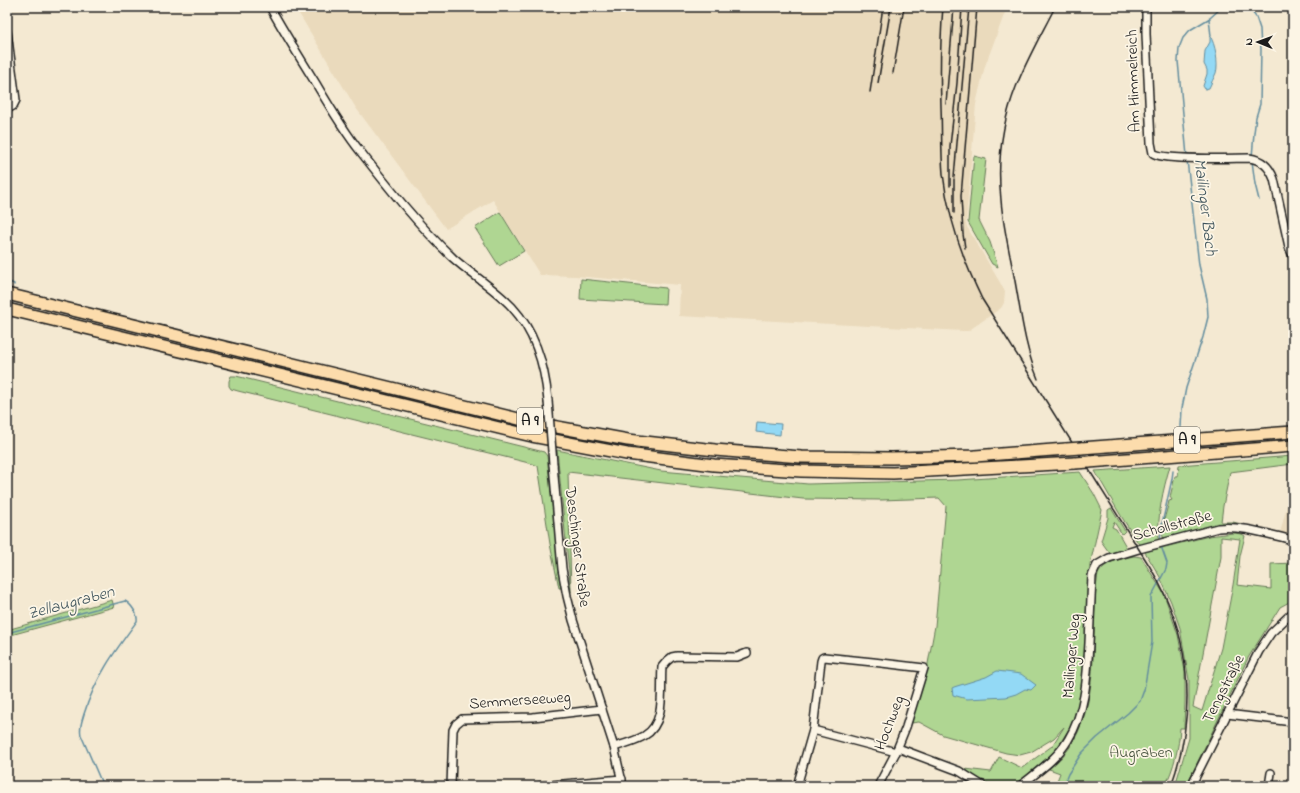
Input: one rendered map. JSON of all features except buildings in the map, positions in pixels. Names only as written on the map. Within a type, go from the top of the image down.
[{"type":"highway","name":"A 9","points":[[7,294],[535,422],[628,440],[715,450],[801,457],[915,458],[976,456],[1293,432]]},
{"type":"highway","name":"A 9","points":[[7,309],[532,436],[627,454],[714,465],[801,471],[893,473],[1075,463],[1293,446]]},
{"type":"street","name":"Deschinger Straße","points":[[270,7],[334,113],[358,149],[392,191],[454,259],[512,307],[525,324],[534,340],[541,357],[546,379],[562,568],[567,596],[574,626],[614,747],[622,782]]},
{"type":"street","name":"Am Himmelreich","points":[[1146,7],[1151,142],[1153,153],[1159,156],[1187,158],[1253,159],[1265,164],[1272,173],[1289,247],[1293,256]]},
{"type":"street","points":[[7,32],[16,100],[13,106],[7,109]]},
{"type":"street","name":"Schollstraße","points":[[1092,576],[1095,568],[1102,561],[1153,545],[1214,529],[1227,527],[1293,540]]},
{"type":"street","name":"Mailinger Weg","points":[[1020,786],[1056,755],[1068,741],[1080,713],[1087,678],[1092,576]]},
{"type":"street","name":"Tengstraße","points":[[1191,786],[1259,651],[1271,633],[1293,612]]},
{"type":"street","points":[[614,747],[646,736],[658,720],[660,710],[662,667],[672,657],[737,657],[747,653]]},
{"type":"street","name":"Hochweg","points":[[813,730],[822,658],[867,661],[924,668],[897,750],[878,786]]},
{"type":"street","name":"Semmerseeweg","points":[[451,786],[453,730],[456,724],[462,719],[533,717],[602,709]]},
{"type":"street","points":[[1227,714],[1293,722]]},
{"type":"street","points":[[797,786],[813,730],[897,750],[959,771],[983,786]]},
{"type":"street","points":[[1269,786],[1271,773]]},
{"type":"street","points":[[540,786],[622,782]]},
{"type":"shaded area","points":[[295,7],[1007,7],[985,66],[976,104],[966,223],[1005,291],[1004,303],[1001,308],[968,331],[679,316],[680,285],[575,276],[540,275],[493,200],[446,229],[356,108]]},
{"type":"shaded area","points":[[1287,506],[1293,506],[1293,535],[1280,533]]},
{"type":"green space","points":[[974,156],[986,159],[979,220],[990,242],[998,267],[992,264],[968,222]]},
{"type":"green space","points":[[500,212],[524,251],[499,266],[475,228]]},
{"type":"green space","points":[[581,279],[666,288],[665,304],[580,299]]},
{"type":"green space","points":[[231,376],[544,452],[547,456],[561,588],[559,588],[550,544],[538,466],[231,389],[229,386],[229,381]]},
{"type":"green space","points":[[557,450],[661,471],[808,484],[958,480],[1080,472],[1102,510],[1090,565],[1082,694],[1071,726],[1055,751],[1015,786],[980,786],[982,783],[965,769],[991,772],[999,757],[1022,768],[1052,746],[1064,727],[1054,738],[1031,752],[1020,755],[1006,753],[943,735],[919,722],[911,723],[927,669],[935,626],[946,506],[939,498],[881,500],[803,499],[568,472],[571,592]]},
{"type":"green space","points":[[1293,456],[1293,464],[1230,472],[1221,522],[1233,522],[1249,527],[1229,526],[1164,540],[1162,531],[1164,520],[1169,501],[1172,500],[1170,497],[1175,476],[1178,476],[1179,465]]},
{"type":"green space","points":[[1170,466],[1161,503],[1159,540],[1140,546],[1095,471]]},
{"type":"green space","points":[[1111,508],[1125,531],[1122,534],[1114,522],[1112,527],[1116,529],[1128,550],[1111,555],[1101,541],[1108,518],[1108,510]]},
{"type":"green space","points":[[1233,533],[1242,534],[1245,536],[1240,556],[1237,585],[1271,589],[1271,564],[1293,563],[1293,600],[1280,607],[1248,658],[1186,786],[1175,786],[1189,738],[1189,680],[1180,628],[1160,577],[1145,552],[1209,536]],"holes":[[[1221,537],[1240,539],[1221,648],[1202,711],[1193,707],[1221,557]]]},
{"type":"green space","name":"Augraben","points":[[1134,556],[1141,557],[1164,594],[1178,635],[1185,671],[1184,728],[1180,728],[1177,750],[1171,772],[1165,786],[1055,786],[1060,773],[1049,769],[1071,746],[1082,722],[1088,702],[1093,660],[1094,616],[1098,574],[1109,563]]},
{"type":"green space","points":[[112,600],[114,607],[7,636],[7,630]]},
{"type":"water","points":[[1210,36],[1216,54],[1217,69],[1209,88],[1205,89],[1203,86],[1207,70],[1204,64],[1205,51],[1210,42]]},
{"type":"water","points":[[757,422],[781,424],[780,435],[756,432]]},
{"type":"water","points":[[997,671],[1021,674],[1036,685],[1031,690],[1025,689],[1006,697],[967,699],[953,695],[952,688],[986,677]]},
{"type":"waterway","name":"Mailinger Bach","points":[[1187,156],[1178,61],[1179,48],[1183,38],[1190,30],[1210,18],[1222,7]]},
{"type":"waterway","points":[[1248,7],[1256,17],[1260,29],[1261,50],[1260,104],[1256,117],[1252,157]]},
{"type":"waterway","points":[[1209,19],[1211,36]]},
{"type":"waterway","name":"Mailinger Bach","points":[[1181,427],[1182,408],[1186,388],[1208,317],[1207,299],[1199,265],[1187,160]]},
{"type":"waterway","points":[[1252,161],[1259,200]]},
{"type":"waterway","points":[[7,281],[14,285]]},
{"type":"waterway","name":"Mailinger Bach","points":[[1160,540],[1173,471]]},
{"type":"waterway","name":"Mailinger Bach","points":[[1063,786],[1068,774],[1081,754],[1097,738],[1128,713],[1140,701],[1144,690],[1152,642],[1151,597],[1166,569],[1167,563],[1161,546]]},
{"type":"waterway","name":"Zellaugraben","points":[[7,633],[125,601],[130,604],[134,610],[137,621],[113,654],[94,688],[84,714],[80,732],[103,786]]},
{"type":"railway","points":[[870,92],[883,7]]},
{"type":"railway","points":[[878,83],[891,7]]},
{"type":"railway","points":[[893,73],[904,7]]},
{"type":"railway","points":[[943,7],[940,70],[943,174],[945,190],[957,238],[982,299],[1149,565],[1170,607],[1178,629],[1183,651],[1187,696],[1183,742],[1171,786]]},
{"type":"railway","points":[[946,104],[954,7]]},
{"type":"railway","points":[[950,186],[950,146],[957,83],[962,7]]},
{"type":"railway","points":[[954,177],[969,7]]},
{"type":"railway","points":[[965,248],[961,196],[977,7]]},
{"type":"railway","points":[[1038,379],[1030,355],[1021,318],[1005,230],[1000,186],[1000,157],[1007,114],[1016,87],[1055,7]]},
{"type":"railway","points":[[954,179],[954,213]]}]
